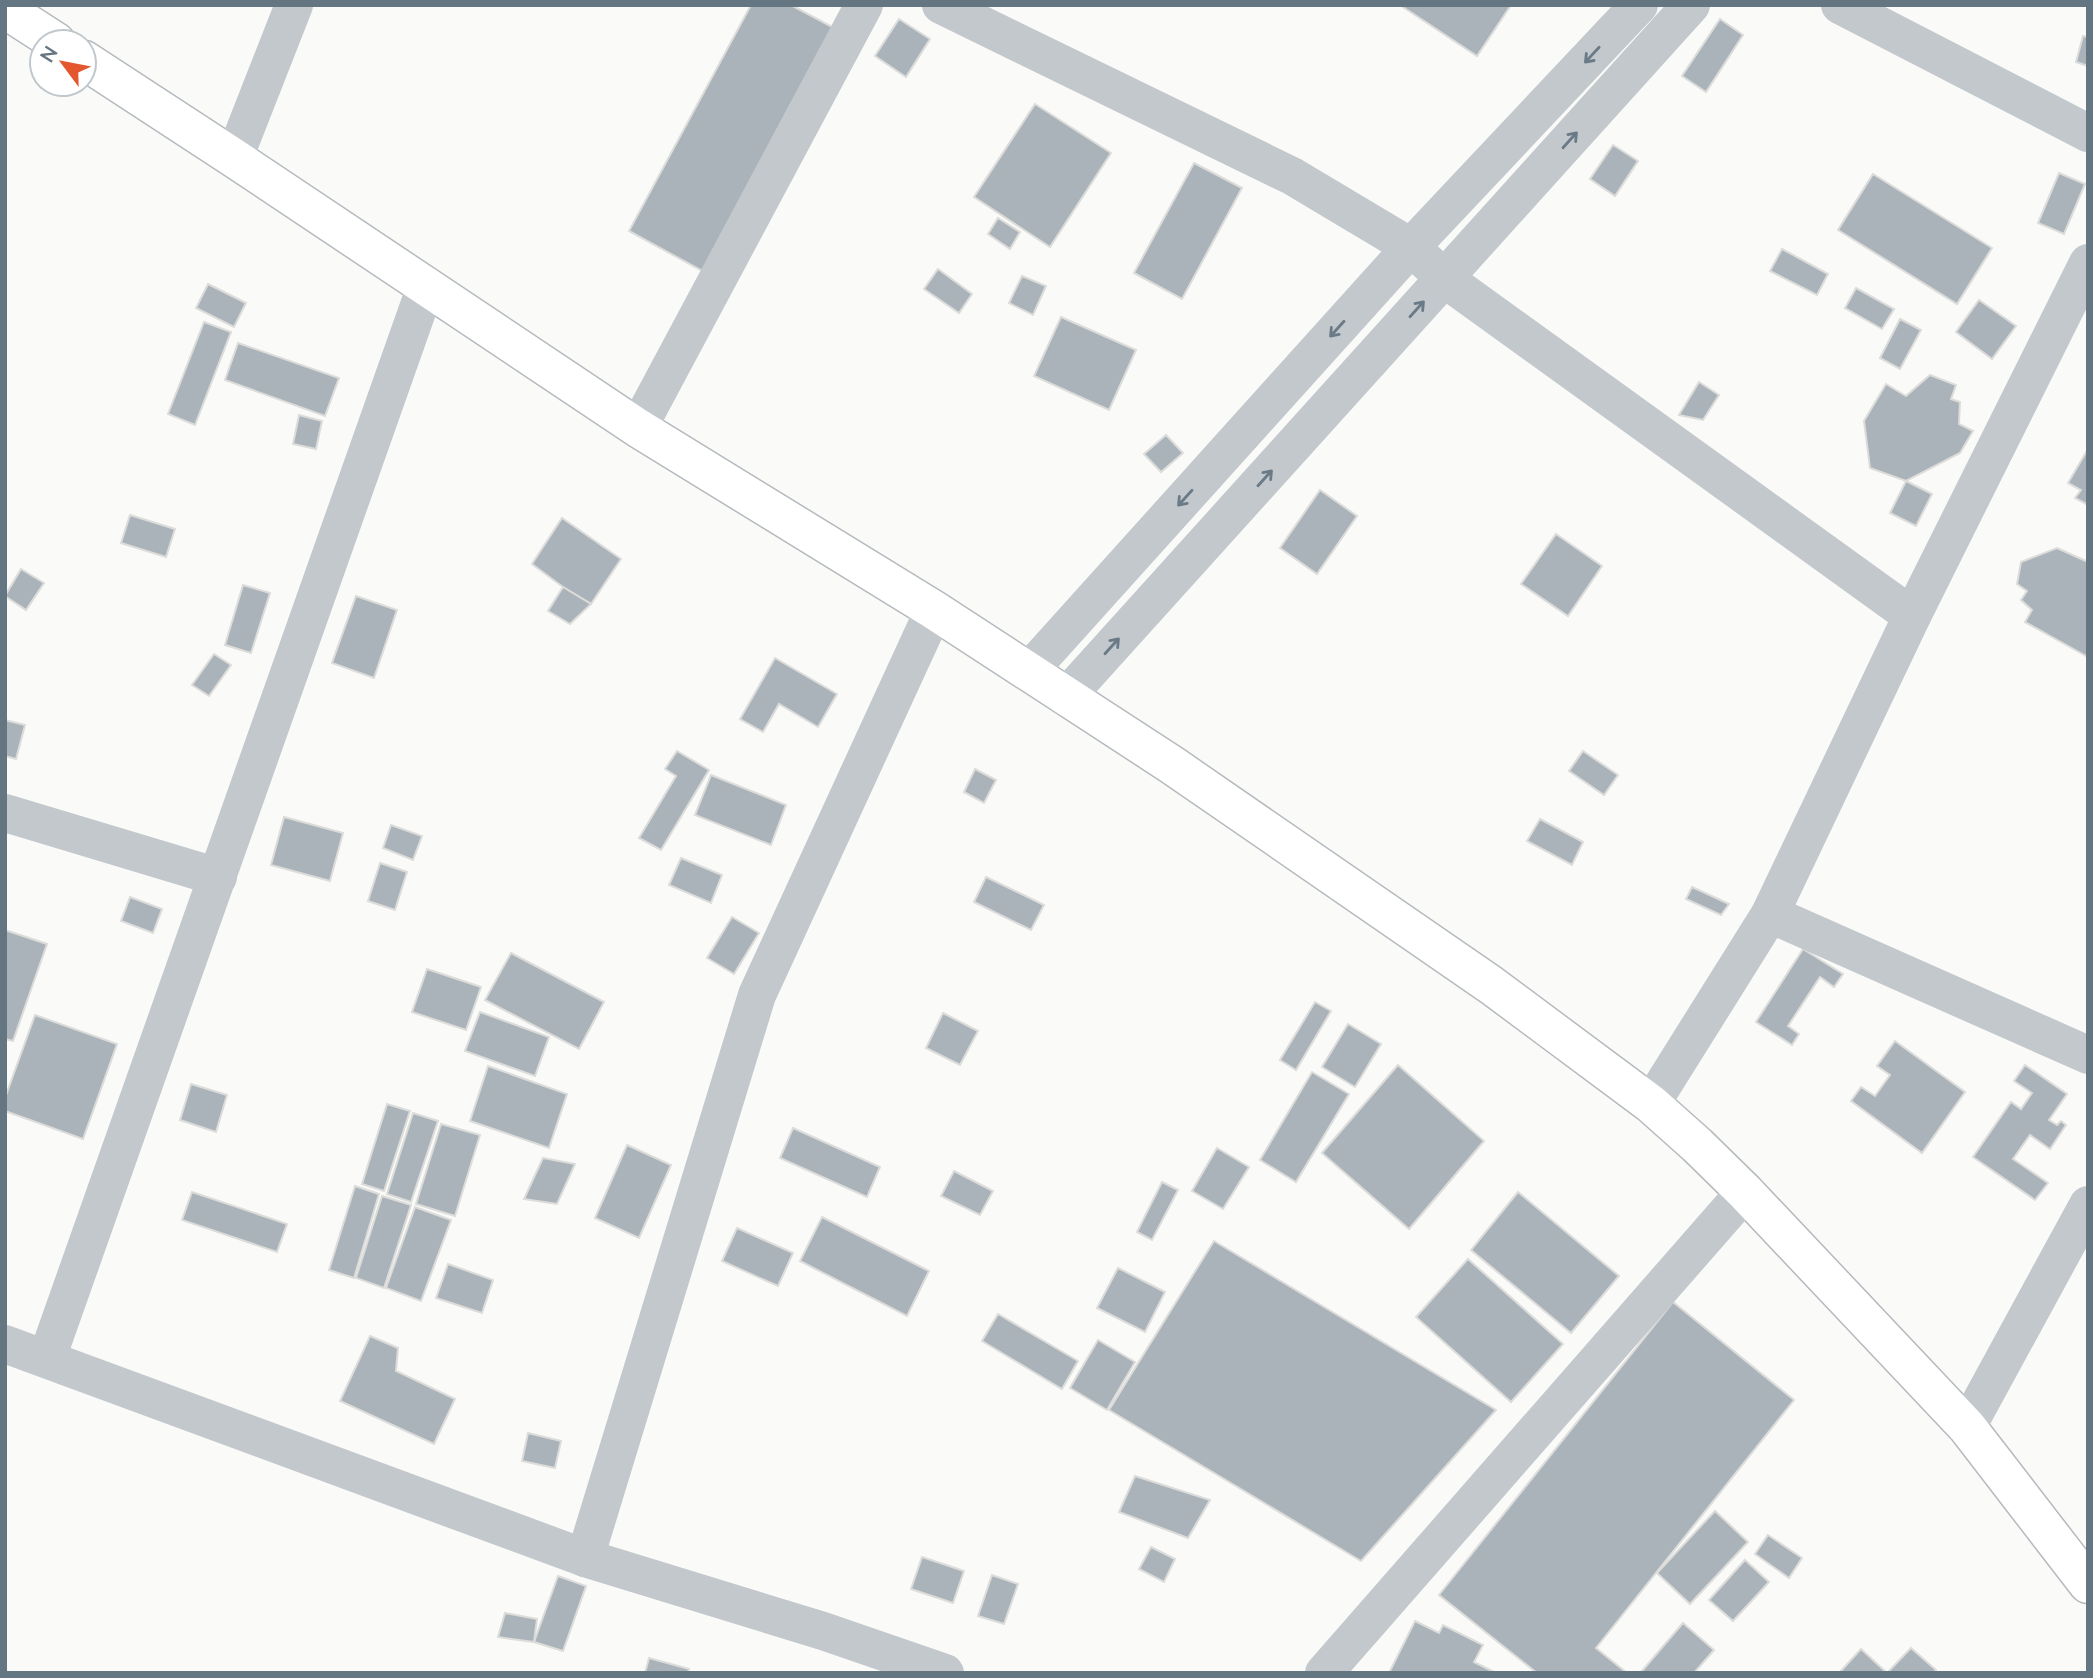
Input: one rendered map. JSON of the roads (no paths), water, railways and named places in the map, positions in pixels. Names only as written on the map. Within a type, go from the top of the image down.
[{"type":"main road","points":[[5,9],[34,28]]},
{"type":"main road","points":[[98,69],[638,428],[934,610],[1172,765],[1491,985],[1651,1104],[1745,1192],[1967,1427],[2088,1584]]},
{"type":"street","points":[[234,158],[294,5]]},
{"type":"street","points":[[638,428],[864,5]]},
{"type":"street","points":[[941,5],[1292,176],[1411,247],[1445,279],[1912,616]]},
{"type":"street","points":[[1028,672],[1411,247],[1639,5]]},
{"type":"street","points":[[1066,697],[1690,5]]},
{"type":"street","points":[[1840,5],[2088,133]]},
{"type":"street","points":[[1651,1104],[1770,914],[1912,616],[2088,263]]},
{"type":"street","points":[[47,1358],[426,286]]},
{"type":"street","points":[[585,1558],[757,995],[934,610]]},
{"type":"street","points":[[5,813],[218,877]]},
{"type":"street","points":[[1770,914],[2088,1055]]},
{"type":"street","points":[[1324,1673],[1745,1192]]},
{"type":"street","points":[[1967,1427],[2088,1205]]},
{"type":"street","points":[[5,1344],[585,1558],[823,1631],[945,1673]]}]
